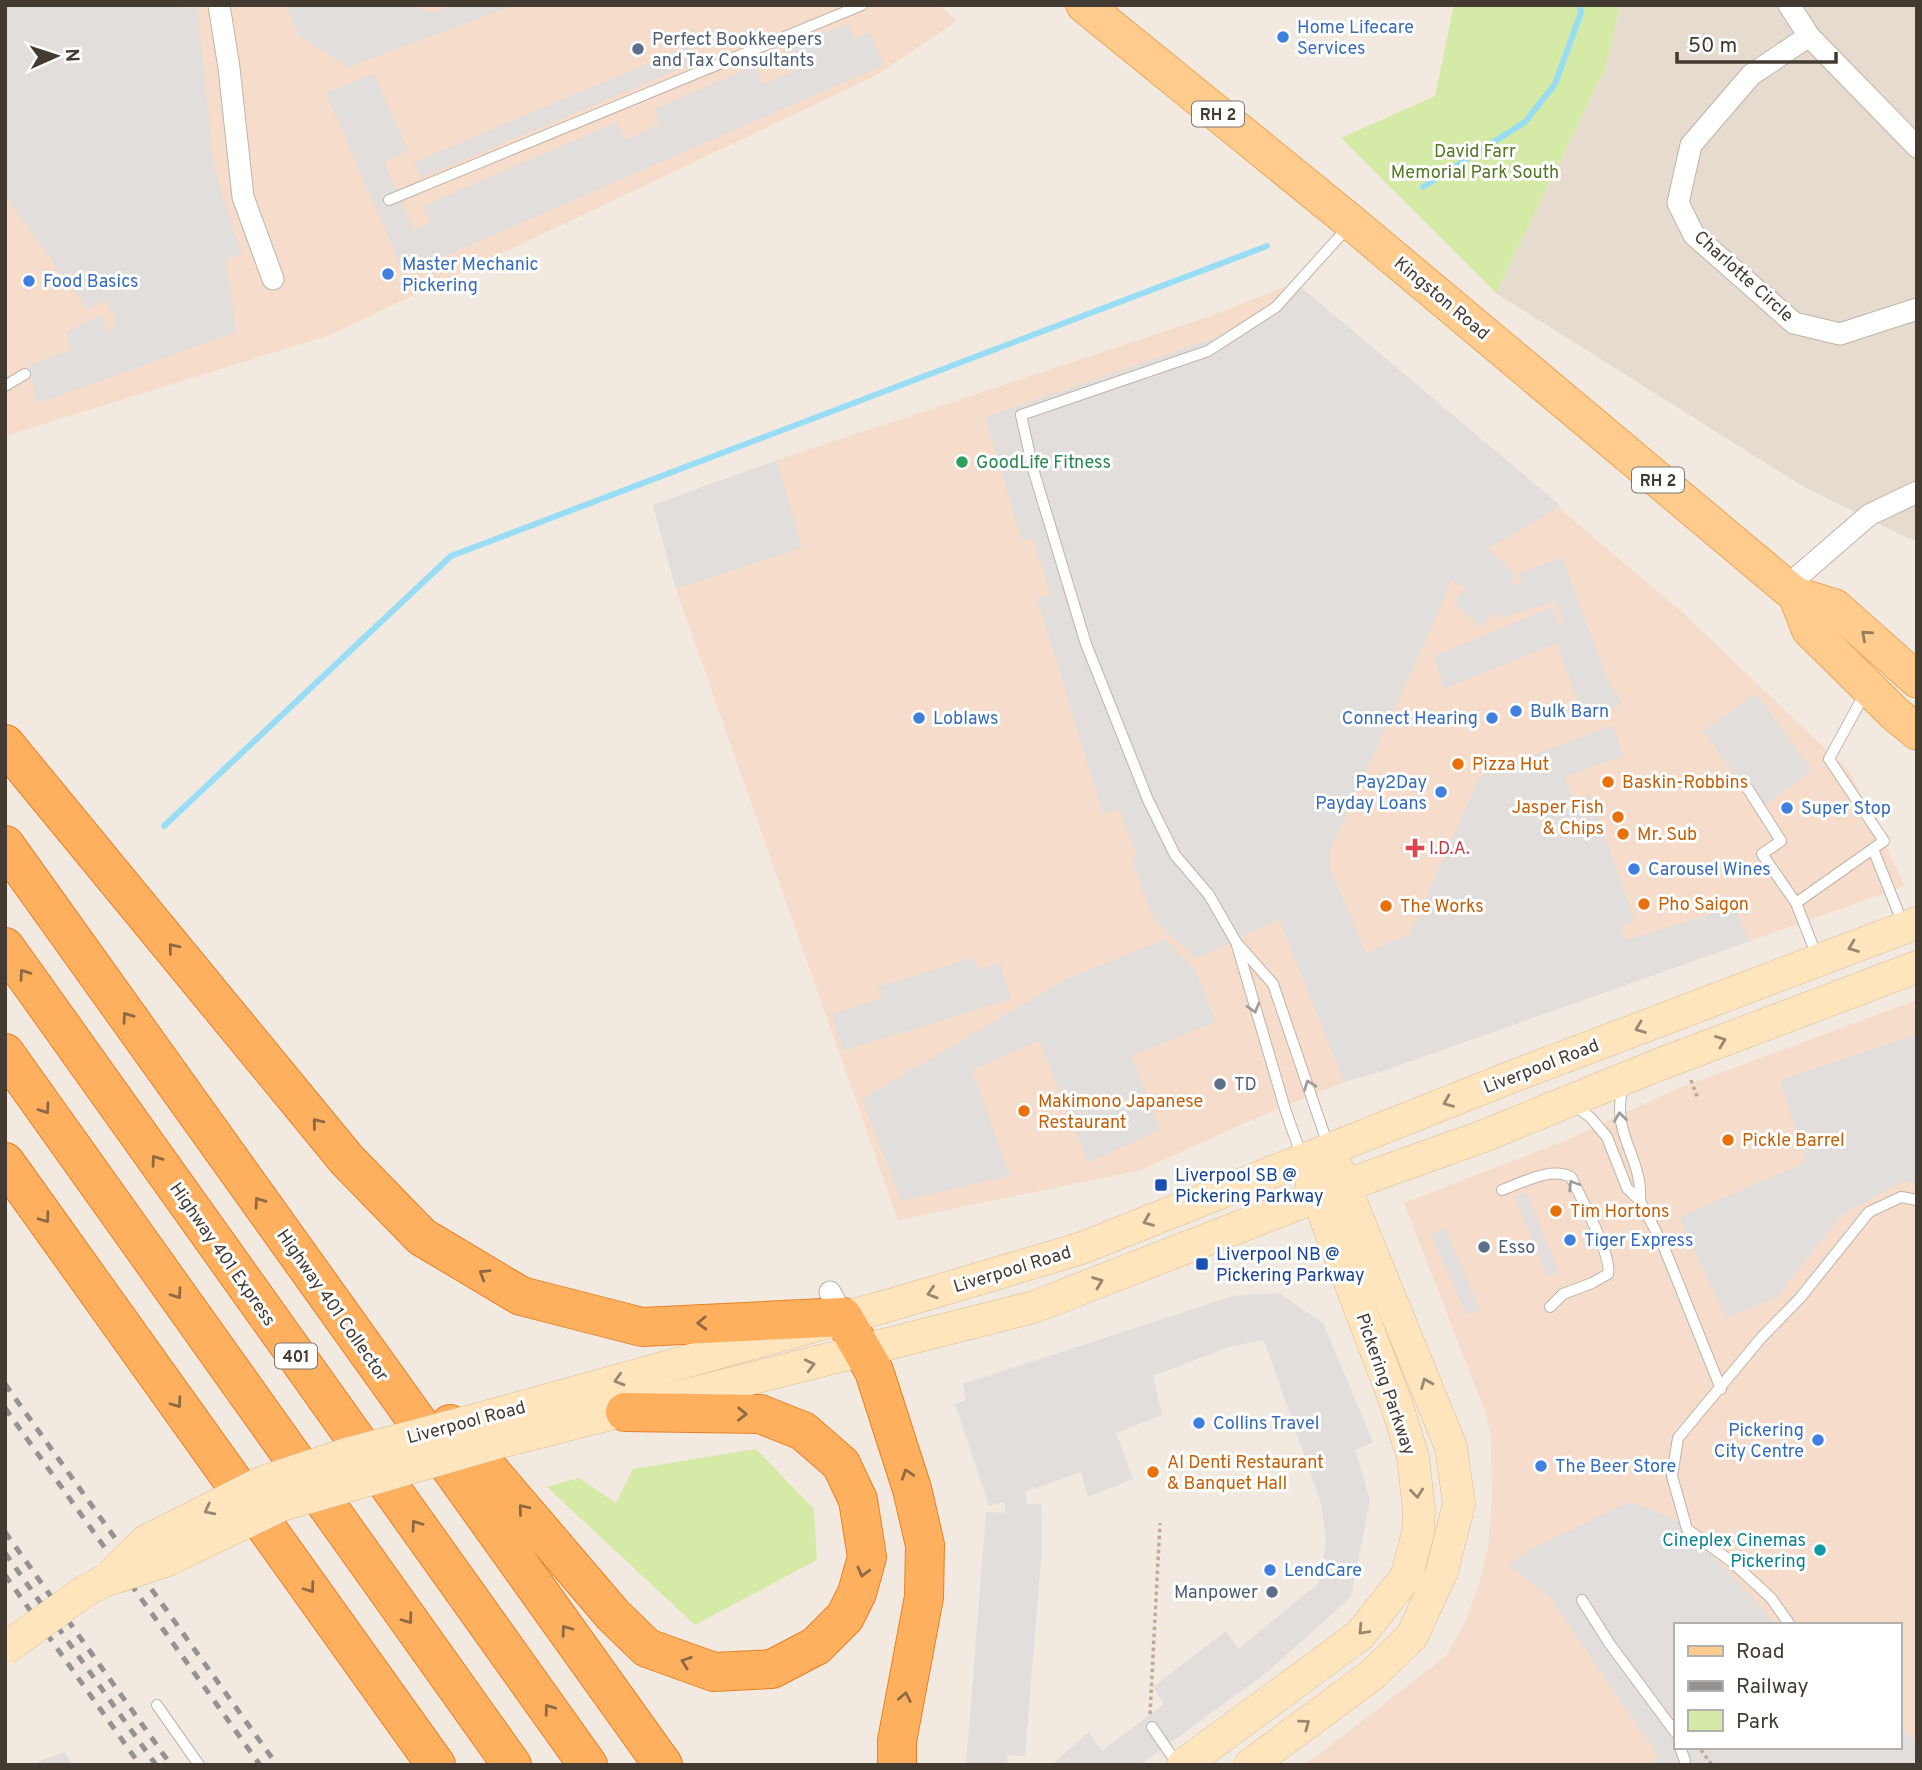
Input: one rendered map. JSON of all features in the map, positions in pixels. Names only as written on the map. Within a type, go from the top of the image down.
[{"type":"highway","points":[[5,744],[347,1160],[422,1237],[521,1296],[642,1327],[837,1305],[874,1371],[912,1489],[925,1545],[924,1597],[897,1741],[897,1765]]},
{"type":"highway","name":"Highway 401 Collector","points":[[5,845],[663,1765]]},
{"type":"highway","name":"Highway 401 Express","points":[[5,947],[588,1765]]},
{"type":"highway","points":[[5,1053],[512,1765]]},
{"type":"highway","points":[[5,1162],[436,1765]]},
{"type":"highway","points":[[370,1357],[449,1422],[613,1615],[647,1648],[713,1672],[772,1669],[816,1646],[845,1617],[857,1592],[867,1557],[858,1500],[841,1464],[803,1431],[760,1414],[625,1412]]},
{"type":"main road","name":"Kingston Road","points":[[1084,5],[1353,223],[1791,591],[1835,607],[1917,680]]},
{"type":"main road","name":"Kingston Road","points":[[1791,591],[1809,629],[1905,722],[1917,741]]},
{"type":"main road","name":"Liverpool Road","points":[[489,1431],[837,1305],[894,1304],[1082,1248],[1511,1077],[1911,925]]},
{"type":"main road","name":"Liverpool Road","points":[[5,1649],[85,1591],[104,1581],[146,1541],[264,1482],[347,1454],[625,1412],[1034,1307],[1331,1192],[1481,1138],[1567,1101],[1917,967]]},
{"type":"main road","name":"Pickering Parkway","points":[[1250,1765],[1372,1675],[1412,1636],[1442,1571],[1458,1504],[1451,1447],[1331,1192],[1316,1154]]},
{"type":"main road","name":"Pickering Parkway","points":[[1181,1765],[1360,1635],[1406,1577],[1418,1534],[1419,1510],[1413,1457],[1331,1192]]},
{"type":"street","points":[[219,5],[229,68],[243,197],[273,279]]},
{"type":"street","points":[[1789,5],[1809,36],[1913,137]]},
{"type":"street","name":"Charlotte Circle","points":[[1809,36],[1751,75],[1691,145],[1678,203],[1694,235],[1794,323],[1840,334],[1917,309]]},
{"type":"street","points":[[1791,591],[1869,515],[1917,492]]},
{"type":"lane","points":[[389,200],[862,5]]},
{"type":"lane","points":[[1316,1154],[1273,984],[1236,942],[1209,895],[1175,855],[1126,746],[1086,644],[1033,469],[1021,415],[1208,351],[1276,307],[1353,223]]},
{"type":"lane","points":[[5,386],[25,374]]},
{"type":"lane","points":[[1796,903],[1884,841],[1829,759],[1868,687]]},
{"type":"lane","points":[[1748,789],[1781,841],[1762,854],[1796,903],[1819,960]]},
{"type":"lane","points":[[1873,849],[1911,925]]},
{"type":"lane","points":[[1236,942],[1275,1076],[1316,1154]]},
{"type":"lane","points":[[1626,1079],[1619,1103],[1620,1124],[1641,1182],[1640,1201]]},
{"type":"lane","points":[[1567,1101],[1590,1117],[1607,1137],[1627,1188],[1640,1201],[1663,1245],[1721,1389]]},
{"type":"lane","points":[[1502,1190],[1550,1174],[1562,1172],[1571,1177],[1604,1248],[1610,1266],[1608,1274],[1563,1294],[1550,1307]]},
{"type":"lane","points":[[1789,1623],[1762,1589],[1732,1562],[1687,1529],[1672,1476],[1678,1438],[1761,1338],[1800,1298],[1868,1212],[1900,1197],[1917,1200]]},
{"type":"lane","points":[[1581,1600],[1609,1643],[1674,1730]]},
{"type":"lane","points":[[157,1705],[199,1765]]},
{"type":"lane","points":[[1151,1721],[1181,1765]]},
{"type":"lane","points":[[1682,1749],[1685,1761]]},
{"type":"path","points":[[1691,1080],[1698,1099]]},
{"type":"path","points":[[1151,1721],[1160,1523]]},
{"type":"path","points":[[1701,1749],[1712,1765]]},
{"type":"shaded area","points":[[5,5],[939,5],[957,21],[875,76],[330,335],[5,436]]},
{"type":"shaded area","points":[[5,5],[182,5],[183,9],[197,6],[214,168],[242,255],[226,259],[236,332],[37,404],[28,366],[71,349],[66,332],[102,314],[108,334],[115,326],[115,316],[103,300],[88,310],[5,196]]},
{"type":"shaded area","points":[[285,5],[409,5],[432,13],[453,5],[516,5],[348,67],[299,36]]},
{"type":"shaded area","points":[[1620,5],[1917,5],[1917,539],[1914,541],[1804,487],[1496,293],[1606,67]]},
{"type":"shaded area","points":[[848,23],[854,38],[870,32],[884,65],[404,274],[326,93],[374,73],[408,151],[384,162],[414,230],[430,223],[423,206],[617,122],[625,140],[660,124],[654,109],[754,66],[763,84],[796,70],[787,49]]},
{"type":"shaded area","points":[[689,46],[696,62],[421,178],[414,162]]},
{"type":"shaded area","points":[[1294,283],[1683,613],[1850,772],[1905,886],[1380,1072],[1344,1082],[1141,1170],[898,1220],[676,589],[653,505],[777,460],[1208,317]]},
{"type":"shaded area","points":[[1302,288],[1561,506],[1488,549],[1516,575],[1511,583],[1521,585],[1520,573],[1562,557],[1607,679],[1623,704],[1584,719],[1557,643],[1444,689],[1434,656],[1552,607],[1558,623],[1564,622],[1556,601],[1503,618],[1496,612],[1481,628],[1454,602],[1466,588],[1451,580],[1330,850],[1330,868],[1366,953],[1410,934],[1480,776],[1613,725],[1623,756],[1565,777],[1574,800],[1590,794],[1635,920],[1620,928],[1626,940],[1734,907],[1750,941],[1380,1072],[1344,1082],[1279,919],[1197,959],[1155,921],[1132,861],[1137,856],[1119,809],[1103,814],[1037,598],[1051,595],[1033,538],[1022,541],[985,417],[1217,337]]},
{"type":"shaded area","points":[[777,460],[802,548],[676,589],[653,505]]},
{"type":"shaded area","points":[[1756,693],[1812,770],[1760,809],[1703,731]]},
{"type":"shaded area","points":[[1165,939],[1196,971],[1216,1022],[1131,1056],[1160,1130],[1088,1163],[1039,1041],[972,1070],[1010,1176],[901,1201],[862,1099],[1066,979]]},
{"type":"shaded area","points":[[974,957],[978,970],[1000,963],[1011,999],[843,1051],[832,1014],[881,998],[878,987]]},
{"type":"shaded area","points":[[1917,1000],[1917,1765],[1305,1765],[1446,1656],[1464,1624],[1479,1585],[1488,1548],[1492,1499],[1491,1435],[1486,1414],[1404,1203],[1567,1140],[1674,1090]]},
{"type":"shaded area","points":[[1917,1034],[1917,1184],[1903,1181],[1841,1215],[1777,1297],[1726,1318],[1679,1217],[1806,1162],[1780,1080]]},
{"type":"shaded area","points":[[1526,1192],[1559,1272],[1547,1277],[1514,1197]]},
{"type":"shaded area","points":[[1445,1228],[1480,1309],[1466,1315],[1431,1234]]},
{"type":"shaded area","points":[[1279,1293],[1323,1323],[1373,1442],[1355,1450],[1370,1500],[1351,1597],[1266,1673],[1140,1765],[1051,1765],[1089,1732],[1102,1751],[1164,1704],[1153,1687],[1226,1631],[1238,1649],[1319,1583],[1326,1540],[1321,1503],[1264,1340],[1232,1346],[1153,1376],[1162,1415],[1116,1433],[1133,1479],[1088,1497],[1081,1472],[1025,1492],[1027,1504],[1041,1504],[1042,1548],[1025,1756],[1007,1755],[1007,1765],[966,1765],[986,1512],[1004,1513],[1006,1507],[1003,1502],[989,1506],[955,1404],[966,1400],[963,1384],[1233,1296]]},
{"type":"shaded area","points":[[1631,1501],[1682,1523],[1776,1623],[1674,1623],[1674,1749],[1901,1749],[1901,1729],[1917,1741],[1917,1765],[1649,1765],[1659,1757],[1550,1597],[1508,1565],[1527,1551]]},
{"type":"shaded area","points":[[64,1752],[73,1765],[30,1765]]},
{"type":"green space","name":"David Farr Memorial Park South","points":[[1454,5],[1620,5],[1606,67],[1496,293],[1341,138],[1435,96]]},
{"type":"green space","points":[[756,1449],[814,1509],[817,1560],[695,1625],[547,1487],[579,1478],[616,1503],[633,1469]]},
{"type":"waterway","points":[[1423,187],[1525,122],[1555,84],[1581,13],[1579,5]]},
{"type":"waterway","points":[[164,826],[451,556],[1267,246]]},
{"type":"railway","points":[[5,1384],[277,1765]]},
{"type":"railway","points":[[5,1408],[260,1765]]},
{"type":"railway","points":[[5,1532],[171,1765]]},
{"type":"railway","points":[[5,1553],[156,1765]]},
{"type":"railway","points":[[5,1575],[140,1765]]},
{"type":"place","name":"Home Lifecare Services","points":[[1283,37]]},
{"type":"place","name":"Perfect Bookkeepers and Tax Consultants","points":[[638,49]]},
{"type":"place","name":"Master Mechanic Pickering","points":[[388,274]]},
{"type":"place","name":"Food Basics","points":[[29,281]]},
{"type":"place","name":"GoodLife Fitness","points":[[962,462]]},
{"type":"place","name":"Bulk Barn","points":[[1516,711]]},
{"type":"place","name":"Loblaws","points":[[919,718]]},
{"type":"place","name":"Connect Hearing","points":[[1492,718]]},
{"type":"place","name":"Pizza Hut","points":[[1458,764]]},
{"type":"place","name":"Baskin-Robbins","points":[[1608,782]]},
{"type":"place","name":"Pay2Day Payday Loans","points":[[1441,792]]},
{"type":"place","name":"Super Stop","points":[[1787,808]]},
{"type":"place","name":"Jasper Fish & Chips","points":[[1618,817]]},
{"type":"place","name":"Mr. Sub","points":[[1623,834]]},
{"type":"place","name":"I.D.A.","points":[[1415,848]]},
{"type":"place","name":"Carousel Wines","points":[[1634,869]]},
{"type":"place","name":"Pho Saigon","points":[[1644,904]]},
{"type":"place","name":"The Works","points":[[1386,906]]},
{"type":"place","name":"TD","points":[[1220,1084]]},
{"type":"place","name":"Makimono Japanese Restaurant","points":[[1024,1111]]},
{"type":"place","name":"Pickle Barrel","points":[[1728,1140]]},
{"type":"place","name":"Liverpool SB @ Pickering Parkway","points":[[1161,1185]]},
{"type":"place","name":"Tim Hortons","points":[[1556,1211]]},
{"type":"place","name":"Tiger Express","points":[[1570,1240]]},
{"type":"place","name":"Esso","points":[[1484,1247]]},
{"type":"place","name":"Liverpool NB @ Pickering Parkway","points":[[1202,1264]]},
{"type":"place","name":"Collins Travel","points":[[1199,1423]]},
{"type":"place","name":"Pickering City Centre","points":[[1818,1440]]},
{"type":"place","name":"The Beer Store","points":[[1541,1466]]},
{"type":"place","name":"Al Denti Restaurant & Banquet Hall","points":[[1153,1472]]},
{"type":"place","name":"Cineplex Cinemas Pickering","points":[[1820,1550]]},
{"type":"place","name":"LendCare","points":[[1270,1570]]},
{"type":"place","name":"Manpower","points":[[1272,1592]]}]
